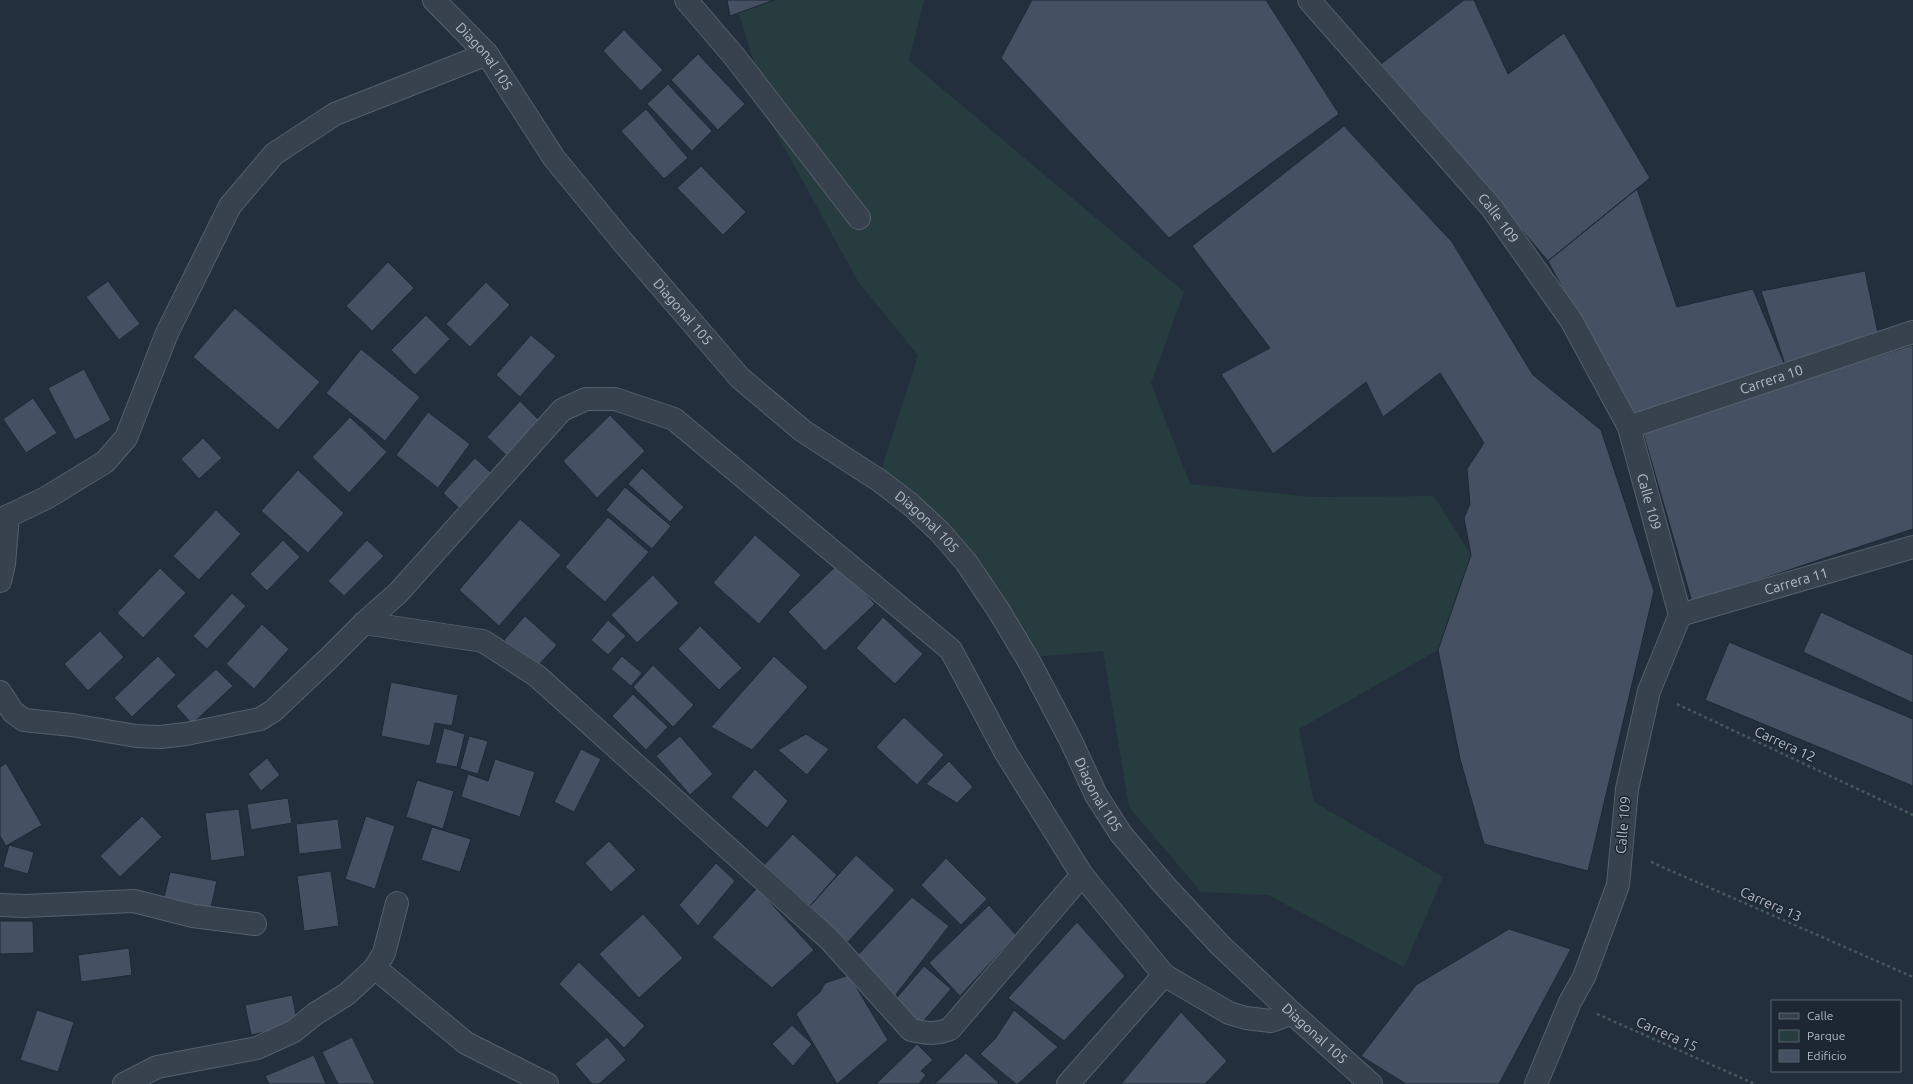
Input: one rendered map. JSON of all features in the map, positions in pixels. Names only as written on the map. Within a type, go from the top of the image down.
[{"type":"street","name":"Diagonal 105","points":[[434,0],[487,54],[554,158],[622,241],[740,378],[803,431],[880,481],[910,504],[940,532],[966,562],[999,611],[1030,664],[1071,741],[1096,795],[1121,834],[1165,886],[1220,945],[1292,1013],[1371,1084]]},
{"type":"street","points":[[686,0],[734,56],[860,218]]},
{"type":"street","name":"Calle 109","points":[[1309,0],[1492,208],[1571,320],[1629,427],[1680,615],[1650,691],[1627,789],[1618,885],[1584,977],[1570,1002],[1536,1084]]},
{"type":"street","points":[[0,581],[4,564],[4,518],[46,498],[105,462],[126,438],[167,333],[230,206],[274,154],[335,114],[487,54]]},
{"type":"street","name":"Carrera 10","points":[[1629,427],[1913,332]]},
{"type":"street","points":[[0,692],[13,712],[24,720],[72,725],[136,736],[160,736],[199,731],[260,719],[273,711],[328,660],[364,623],[398,593],[562,410],[586,399],[615,399],[674,419],[950,650],[1006,753],[1082,875],[1164,975],[1229,1013],[1246,1018],[1270,1021],[1292,1013]]},
{"type":"street","name":"Carrera 11","points":[[1680,615],[1913,547]]},
{"type":"street","points":[[364,623],[483,641],[537,676],[829,939],[911,1030],[925,1033],[940,1033],[950,1030],[1082,875]]},
{"type":"street","points":[[0,905],[25,906],[134,901],[193,916],[255,924]]},
{"type":"street","points":[[124,1084],[157,1067],[258,1048],[294,1031],[315,1014],[347,994],[375,968],[384,953],[397,903]]},
{"type":"street","points":[[375,968],[466,1043],[547,1084]]},
{"type":"street","points":[[1068,1084],[1164,975]]},
{"type":"path","name":"Carrera 12","points":[[1650,691],[1913,815]]},
{"type":"path","name":"Carrera 13","points":[[1621,849],[1913,977]]},
{"type":"path","name":"Carrera 15","points":[[1570,1002],[1755,1084]]},
{"type":"green space","points":[[735,0],[924,0],[909,61],[1184,292],[1151,383],[1190,484],[1311,497],[1434,496],[1471,555],[1438,650],[1299,729],[1314,802],[1443,877],[1404,967],[1268,895],[1201,892],[1129,807],[1103,651],[1034,657],[881,471],[918,355],[859,283],[774,129]]},
{"type":"building","points":[[727,0],[774,0],[730,16]]},
{"type":"building","points":[[1032,0],[1266,0],[1339,114],[1169,238],[1001,58]]},
{"type":"building","points":[[1464,0],[1474,0],[1508,74],[1564,33],[1650,178],[1548,261],[1381,64]]},
{"type":"building","points":[[624,30],[663,70],[641,91],[603,51]]},
{"type":"building","points":[[698,54],[745,104],[718,130],[671,80]]},
{"type":"building","points":[[668,84],[712,131],[692,151],[647,104]]},
{"type":"building","points":[[646,109],[688,158],[664,179],[621,131]]},
{"type":"building","points":[[1344,126],[1452,242],[1533,375],[1601,430],[1654,591],[1588,871],[1484,844],[1460,759],[1438,650],[1471,555],[1464,518],[1470,504],[1467,469],[1484,443],[1440,373],[1383,417],[1366,382],[1273,454],[1221,374],[1270,348],[1192,246]]},
{"type":"building","points":[[701,166],[746,212],[723,235],[677,188]]},
{"type":"building","points":[[1637,189],[1677,307],[1753,289],[1786,368],[1632,419],[1548,261]]},
{"type":"building","points":[[388,262],[414,288],[372,331],[346,306]]},
{"type":"building","points":[[1865,271],[1878,333],[1786,368],[1761,291]]},
{"type":"building","points":[[108,281],[140,324],[119,340],[86,297]]},
{"type":"building","points":[[486,282],[510,305],[470,347],[446,324]]},
{"type":"building","points":[[235,308],[320,382],[278,430],[193,357]]},
{"type":"building","points":[[426,315],[450,339],[415,375],[391,350]]},
{"type":"building","points":[[531,335],[556,356],[520,397],[496,375]]},
{"type":"building","points":[[1913,345],[1913,529],[1692,602],[1642,429]]},
{"type":"building","points":[[361,349],[420,397],[385,441],[326,393]]},
{"type":"building","points":[[84,369],[111,420],[75,440],[48,388]]},
{"type":"building","points":[[33,398],[57,433],[26,453],[3,419]]},
{"type":"building","points":[[520,401],[544,425],[511,460],[487,437]]},
{"type":"building","points":[[428,412],[470,444],[438,488],[396,455]]},
{"type":"building","points":[[610,415],[645,451],[597,498],[563,461]]},
{"type":"building","points":[[350,417],[387,452],[349,493],[312,457]]},
{"type":"building","points":[[203,438],[222,458],[199,479],[181,459]]},
{"type":"building","points":[[475,458],[499,480],[466,515],[443,493]]},
{"type":"building","points":[[642,468],[684,507],[670,522],[628,484]]},
{"type":"building","points":[[298,470],[344,513],[308,553],[261,511]]},
{"type":"building","points":[[625,487],[671,526],[652,549],[606,510]]},
{"type":"building","points":[[216,510],[241,534],[199,580],[173,556]]},
{"type":"building","points":[[608,517],[649,552],[605,602],[565,567]]},
{"type":"building","points":[[520,519],[561,555],[499,626],[459,590]]},
{"type":"building","points":[[755,535],[801,575],[759,624],[713,583]]},
{"type":"building","points":[[283,540],[300,557],[267,591],[250,574]]},
{"type":"building","points":[[367,540],[384,556],[344,596],[328,581]]},
{"type":"building","points":[[838,564],[875,604],[825,651],[788,612]]},
{"type":"building","points":[[160,568],[186,593],[143,638],[117,613]]},
{"type":"building","points":[[653,575],[679,603],[637,643],[611,615]]},
{"type":"building","points":[[232,593],[246,606],[207,649],[193,636]]},
{"type":"building","points":[[1821,612],[1913,655],[1913,703],[1803,652]]},
{"type":"building","points":[[525,616],[557,645],[535,669],[504,640]]},
{"type":"building","points":[[883,617],[923,654],[895,684],[856,648]]},
{"type":"building","points":[[608,620],[626,636],[608,655],[591,640]]},
{"type":"building","points":[[262,624],[289,649],[254,689],[226,664]]},
{"type":"building","points":[[700,626],[742,668],[719,690],[678,649]]},
{"type":"building","points":[[100,631],[124,657],[88,691],[64,664]]},
{"type":"building","points":[[1729,642],[1913,719],[1913,786],[1705,700]]},
{"type":"building","points":[[158,656],[176,675],[132,717],[114,698]]},
{"type":"building","points":[[622,656],[642,673],[631,686],[611,669]]},
{"type":"building","points":[[774,656],[808,687],[752,750],[711,727]]},
{"type":"building","points":[[653,665],[694,705],[673,727],[633,687]]},
{"type":"building","points":[[216,669],[233,686],[192,724],[176,706]]},
{"type":"building","points":[[391,682],[458,695],[452,726],[435,723],[430,746],[381,736]]},
{"type":"building","points":[[633,694],[668,727],[646,750],[612,716]]},
{"type":"building","points":[[904,717],[944,755],[917,785],[876,747]]},
{"type":"building","points":[[444,728],[465,734],[457,767],[435,763]]},
{"type":"building","points":[[806,734],[829,749],[807,775],[778,750]]},
{"type":"building","points":[[469,736],[488,741],[478,774],[460,769]]},
{"type":"building","points":[[680,736],[713,774],[690,795],[656,756]]},
{"type":"building","points":[[581,749],[601,759],[574,812],[554,802]]},
{"type":"building","points":[[267,758],[280,775],[261,791],[248,774]]},
{"type":"building","points":[[495,759],[535,772],[520,817],[461,797],[468,774],[488,781]]},
{"type":"building","points":[[949,761],[973,787],[957,803],[926,784]]},
{"type":"building","points":[[6,763],[42,825],[6,846],[0,836],[0,767]]},
{"type":"building","points":[[755,769],[788,801],[767,828],[731,797]]},
{"type":"building","points":[[417,780],[454,791],[443,829],[406,817]]},
{"type":"building","points":[[288,798],[292,823],[251,830],[247,804]]},
{"type":"building","points":[[239,809],[245,856],[211,861],[205,813]]},
{"type":"building","points":[[142,816],[162,837],[120,877],[100,856]]},
{"type":"building","points":[[366,816],[395,826],[375,889],[345,879]]},
{"type":"building","points":[[338,819],[342,849],[299,854],[296,824]]},
{"type":"building","points":[[432,827],[471,839],[460,872],[421,860]]},
{"type":"building","points":[[793,834],[837,875],[810,906],[764,865]]},
{"type":"building","points":[[609,841],[636,870],[611,892],[585,863]]},
{"type":"building","points":[[9,845],[34,852],[28,874],[3,867]]},
{"type":"building","points":[[856,855],[895,890],[848,942],[810,906]]},
{"type":"building","points":[[946,858],[987,899],[961,925],[921,885]]},
{"type":"building","points":[[716,863],[735,881],[698,926],[679,905]]},
{"type":"building","points":[[331,871],[339,926],[304,931],[297,876]]},
{"type":"building","points":[[170,872],[217,881],[210,912],[163,902]]},
{"type":"building","points":[[757,888],[814,950],[772,988],[712,937]]},
{"type":"building","points":[[912,897],[949,926],[894,997],[856,957]]},
{"type":"building","points":[[989,905],[1016,935],[960,996],[929,963]]},
{"type":"building","points":[[643,914],[683,958],[639,998],[599,954]]},
{"type":"building","points":[[0,921],[33,921],[34,953],[0,954]]},
{"type":"building","points":[[1077,922],[1125,976],[1064,1041],[1008,998]]},
{"type":"building","points":[[1509,929],[1571,949],[1499,1084],[1406,1084],[1361,1056],[1416,985]]},
{"type":"building","points":[[129,948],[132,975],[81,982],[78,955]]},
{"type":"building","points":[[579,962],[645,1026],[624,1048],[559,984]]},
{"type":"building","points":[[924,966],[951,989],[921,1024],[894,1001]]},
{"type":"building","points":[[849,975],[888,1040],[837,1084],[796,1014],[820,992],[825,983]]},
{"type":"building","points":[[292,995],[298,1025],[251,1035],[245,1005]]},
{"type":"building","points":[[37,1010],[74,1022],[58,1072],[20,1060]]},
{"type":"building","points":[[1014,1010],[1058,1047],[1018,1084],[1016,1084],[980,1054],[995,1039]]},
{"type":"building","points":[[1181,1012],[1227,1061],[1205,1084],[1121,1084]]},
{"type":"building","points":[[792,1025],[812,1044],[793,1066],[772,1044]]},
{"type":"building","points":[[352,1037],[375,1084],[338,1084],[322,1052]]},
{"type":"building","points":[[607,1037],[626,1060],[599,1084],[592,1084],[575,1064]]},
{"type":"building","points":[[917,1044],[933,1060],[921,1071],[926,1075],[919,1084],[876,1084]]},
{"type":"building","points":[[966,1053],[999,1083],[935,1084]]},
{"type":"building","points":[[314,1055],[326,1084],[269,1084],[265,1076]]}]
